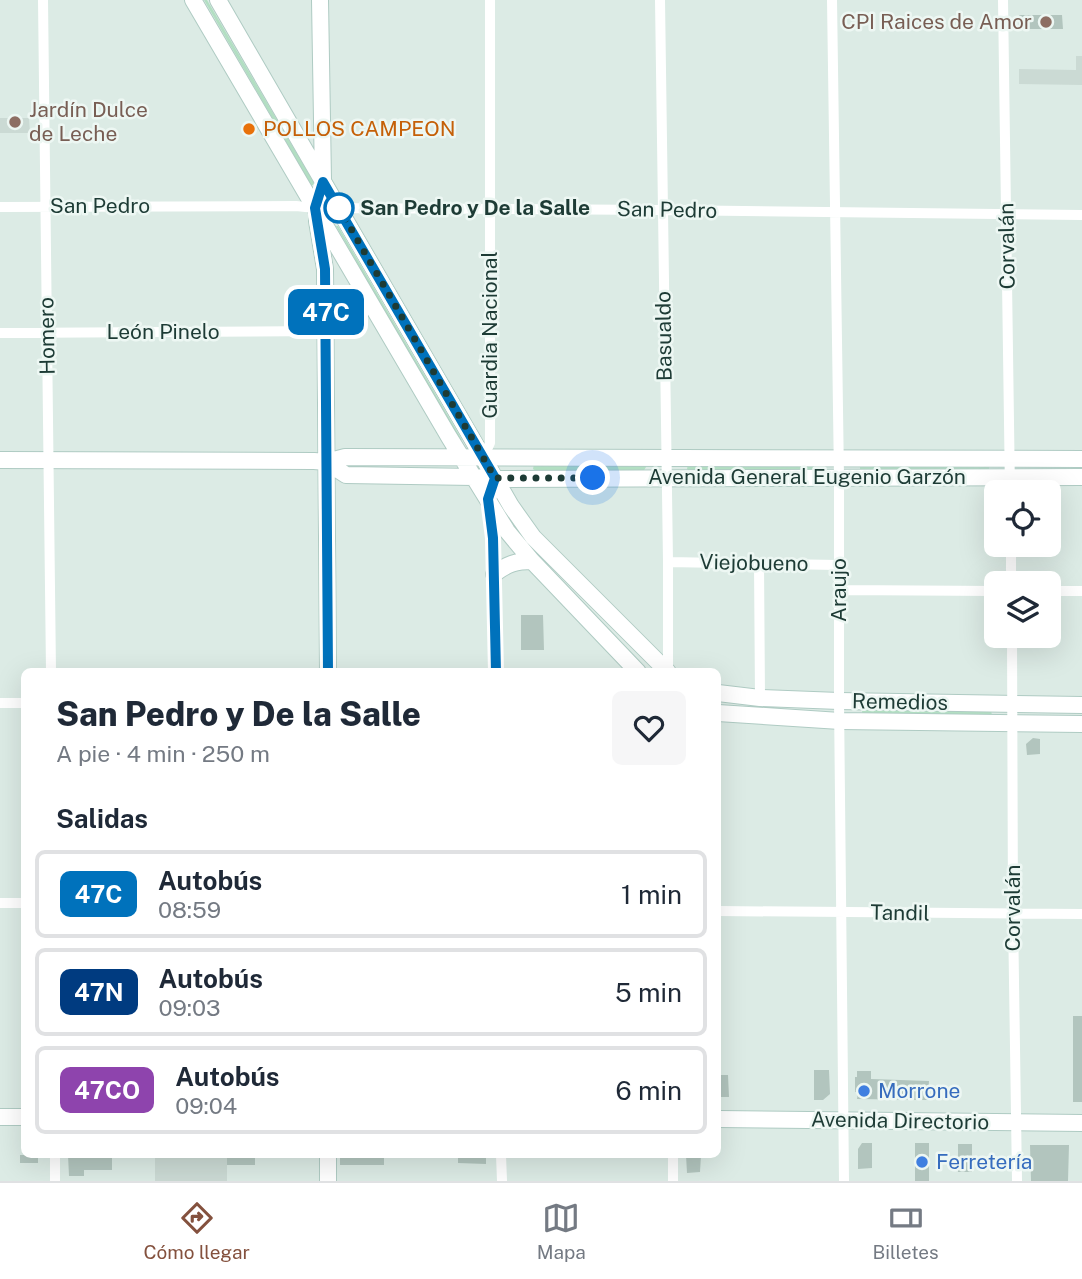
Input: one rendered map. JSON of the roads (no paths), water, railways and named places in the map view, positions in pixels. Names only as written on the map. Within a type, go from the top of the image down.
[{"type":"street","name":"Homero","points":[[43,0],[51,668]]},
{"type":"street","points":[[194,0],[507,531],[634,668]]},
{"type":"street","points":[[218,0],[511,506],[533,537],[664,668]]},
{"type":"street","points":[[320,0],[323,182],[315,208],[325,269],[327,331],[328,668]]},
{"type":"street","name":"Guardia Nacional","points":[[483,458],[490,443],[490,0]]},
{"type":"street","name":"Basualdo","points":[[660,0],[668,668]]},
{"type":"street","name":"Araujo","points":[[832,0],[839,477],[844,1181]]},
{"type":"street","name":"Corvalán","points":[[1003,0],[1010,480]]},
{"type":"street","points":[[290,125],[307,128],[322,114]]},
{"type":"street","name":"San Pedro","points":[[0,207],[296,206],[1082,215]]},
{"type":"street","name":"León Pinelo","points":[[0,332],[327,331]]},
{"type":"street","name":"Avenida General Eugenio Garzón","points":[[0,460],[326,462],[345,457],[1082,459]]},
{"type":"street","name":"Avenida General Eugenio Garzón","points":[[326,462],[346,475],[495,478],[839,477],[984,483]]},
{"type":"street","name":"Avenida General Eugenio Garzón","points":[[1051,480],[1082,477]]},
{"type":"street","points":[[495,478],[488,499],[493,538],[496,668]]},
{"type":"street","points":[[494,574],[506,565],[532,561]]},
{"type":"street","name":"Viejobueno","points":[[668,562],[839,565]]},
{"type":"street","points":[[759,563],[760,698]]},
{"type":"street","points":[[840,590],[984,591]]},
{"type":"street","points":[[1061,591],[1082,591]]},
{"type":"street","name":"Corvalán","points":[[1012,648],[1017,1181]]},
{"type":"street","name":"Remedios","points":[[721,693],[760,698],[839,701],[1082,705]]},
{"type":"street","points":[[0,703],[21,703]]},
{"type":"street","name":"Remedios","points":[[721,713],[840,721],[1082,724]]},
{"type":"street","points":[[0,903],[21,903]]},
{"type":"street","name":"Tandil","points":[[721,911],[1082,914]]},
{"type":"street","points":[[0,1117],[21,1117]]},
{"type":"street","name":"Avenida Directorio","points":[[721,1119],[1082,1123]]},
{"type":"street","points":[[55,1158],[55,1181]]},
{"type":"street","points":[[328,1158],[328,1181]]},
{"type":"street","points":[[502,1158],[502,1181]]},
{"type":"street","points":[[673,1158],[673,1181]]},
{"type":"place","name":"CPI Raices de Amor","points":[[1046,22]]},
{"type":"place","name":"Jardín Dulce de Leche","points":[[15,122]]},
{"type":"place","name":"POLLOS CAMPEON","points":[[249,129]]},
{"type":"place","name":"San Pedro y De la Salle","points":[[339,208]]},
{"type":"place","name":"Morrone","points":[[864,1091]]},
{"type":"place","name":"Ferretería","points":[[922,1162]]}]
